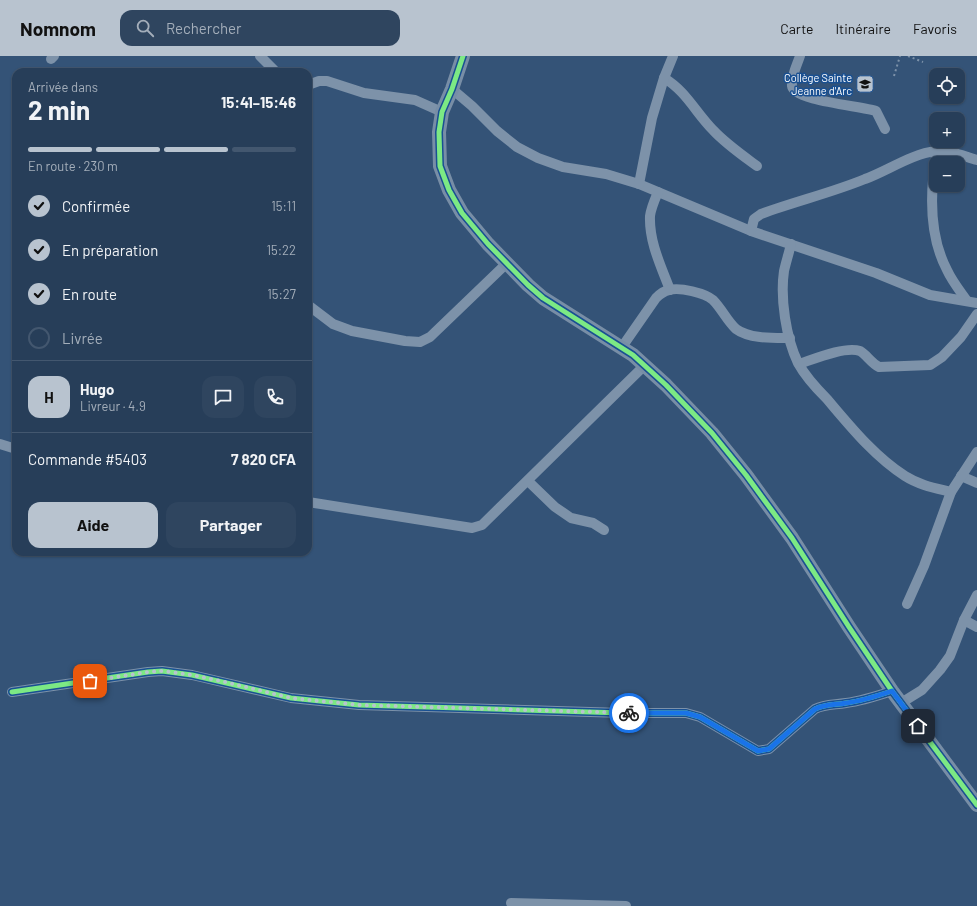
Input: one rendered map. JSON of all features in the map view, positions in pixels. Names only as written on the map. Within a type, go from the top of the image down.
[{"type":"street","points":[[260,56],[272,68]]},
{"type":"street","points":[[463,56],[452,89],[442,112],[438,132],[440,166],[448,190],[462,213],[528,285],[543,298],[622,347],[645,366],[697,417],[746,475],[792,538],[892,691],[977,805]]},
{"type":"street","points":[[639,184],[652,118],[664,78],[673,56]]},
{"type":"street","points":[[800,56],[793,76],[792,86],[794,91],[800,95],[876,111],[885,129]]},
{"type":"street","points":[[664,78],[673,83],[683,93],[713,130],[740,154],[757,166]]},
{"type":"street","points":[[312,84],[327,81],[364,93],[415,100],[442,112]]},
{"type":"street","points":[[452,89],[472,106],[497,131],[517,147],[538,158],[563,168],[606,174],[639,184],[751,231],[876,273],[930,295],[972,302]]},
{"type":"street","points":[[938,150],[932,183],[933,224],[938,247],[946,270],[972,302]]},
{"type":"street","points":[[751,231],[754,220],[762,214],[866,179],[906,160],[938,150],[977,160]]},
{"type":"street","points":[[658,192],[650,215],[651,232],[655,252],[670,290]]},
{"type":"street","points":[[791,244],[784,271],[782,293],[784,312],[790,338],[799,364],[818,389],[868,446],[891,466],[906,477],[926,486],[951,492]]},
{"type":"street","points":[[312,307],[333,324],[352,331],[405,341],[420,342],[430,337],[507,263]]},
{"type":"street","points":[[622,347],[656,298],[661,293],[670,290],[684,290],[701,294],[712,299],[737,330],[759,338],[790,338]]},
{"type":"street","points":[[799,364],[832,353],[852,350],[861,351],[873,364],[879,367],[930,365],[942,356],[961,337],[977,314]]},
{"type":"street","points":[[312,503],[472,528],[482,525],[645,366]]},
{"type":"street","points":[[0,444],[12,448]]},
{"type":"street","points":[[907,604],[924,566],[951,492],[977,452]]},
{"type":"street","points":[[961,476],[977,483]]},
{"type":"street","points":[[528,481],[555,507],[571,518],[593,523],[604,530]]},
{"type":"street","points":[[901,703],[922,690],[950,656],[964,620],[977,595]]},
{"type":"street","points":[[964,620],[977,627]]},
{"type":"street","points":[[12,692],[162,671],[199,676],[291,698],[359,705],[616,713],[686,713],[700,717],[758,751],[764,751],[769,749],[820,706],[871,698],[892,691]]},
{"type":"street","points":[[511,903],[626,906]]},
{"type":"path","points":[[894,76],[900,56]]},
{"type":"path","points":[[908,56],[923,62]]},
{"type":"cycle path","points":[[463,56],[452,89],[442,112],[439,132],[440,166],[449,190],[462,213],[488,244],[528,285],[543,298],[633,355],[666,385],[712,433],[746,475],[792,538],[892,691],[977,805]]},
{"type":"cycle path","points":[[12,692],[162,671],[192,675],[291,698],[359,705],[623,713],[686,713],[700,717],[758,751],[769,749],[819,707],[864,700],[892,691]]},
{"type":"way so far","points":[[90,681],[162,671],[192,675],[225,682],[279,696],[359,705],[629,713]]},
{"type":"place","name":"Collège Sainte Jeanne d'Arc","points":[[865,84]]},
{"type":"route","points":[[629,713],[694,714],[758,751],[764,751],[769,749],[820,706],[871,698],[892,691],[918,726]]}]
